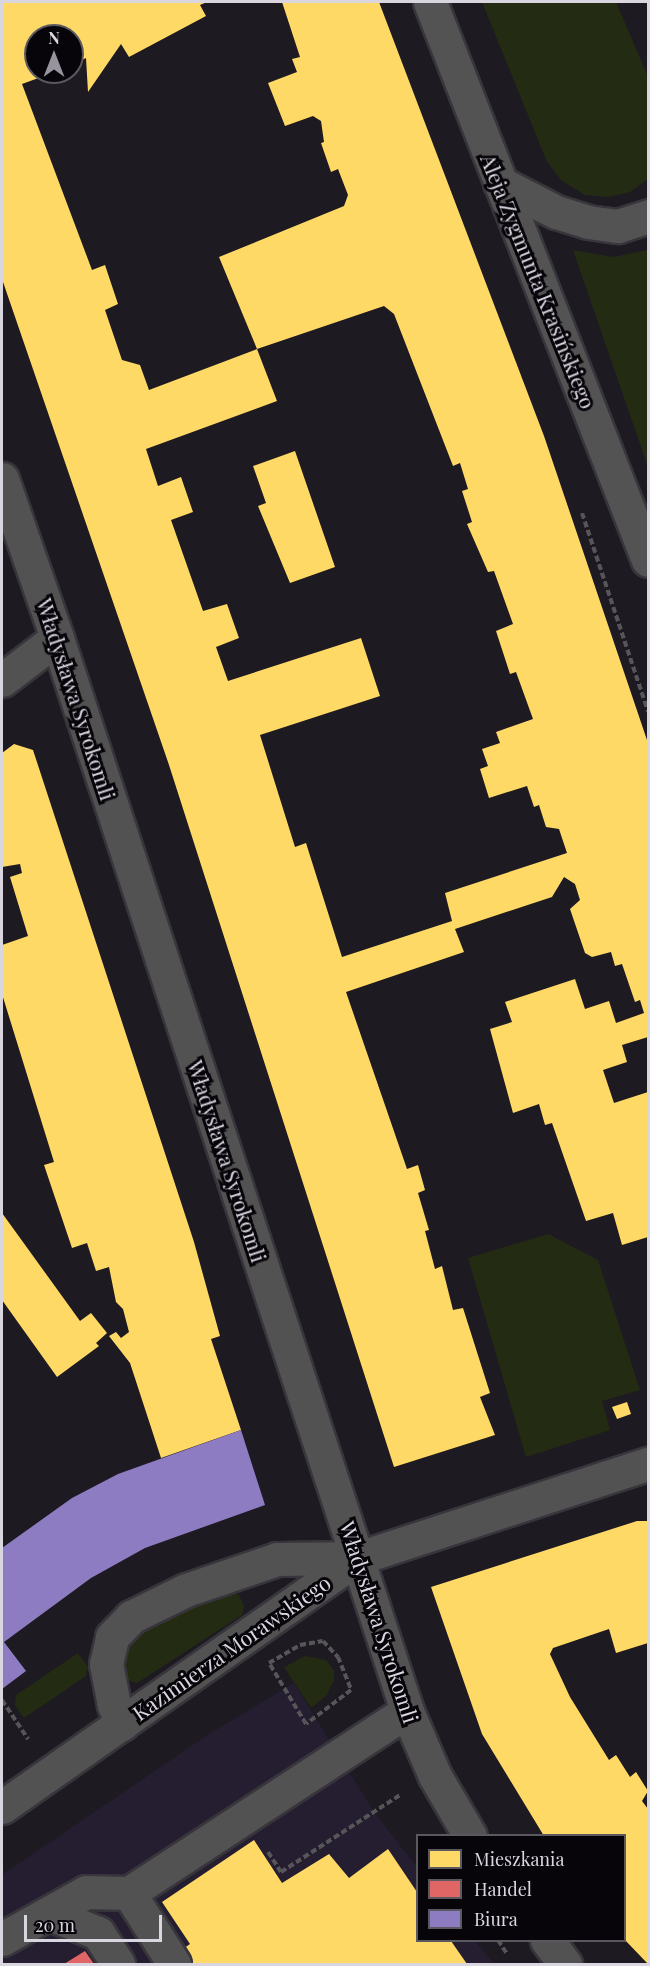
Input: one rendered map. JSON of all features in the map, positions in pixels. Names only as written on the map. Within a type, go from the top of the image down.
[{"type":"main road","name":"Aleja Zygmunta Krasińskiego","points":[[430,2],[648,560]]},
{"type":"main road","points":[[500,183],[556,212],[588,222],[618,226],[648,216]]},
{"type":"street","name":"Władysława Syrokomli","points":[[2,479],[57,638],[407,1711],[435,1776],[469,1834]]},
{"type":"street","points":[[2,680],[57,638]]},
{"type":"street","name":"Kazimierza Morawskiego","points":[[2,1807],[358,1558],[648,1464]]},
{"type":"street","points":[[122,1724],[114,1705],[106,1664],[112,1637],[131,1617],[186,1590],[277,1559],[358,1558]]},
{"type":"street","points":[[2,1939],[86,1892],[129,1893],[407,1711]]},
{"type":"street","points":[[129,1893],[174,1965]]},
{"type":"street","points":[[50,1914],[98,1933],[118,1965]]},
{"type":"street","points":[[548,1942],[565,1965]]},
{"type":"path","points":[[323,1641],[338,1657],[351,1690],[306,1724],[298,1711],[269,1663],[300,1645],[323,1641]]},
{"type":"path","points":[[246,1817],[281,1872],[386,1805]]},
{"type":"shaded area","points":[[294,1683],[374,1812],[416,1866],[416,1942],[476,1942],[494,1964],[2,1964],[2,1875],[206,1736]]},
{"type":"green space","points":[[482,2],[616,2],[648,77],[648,179],[630,192],[609,197],[585,195],[562,181],[547,162]]},
{"type":"green space","points":[[573,250],[613,257],[648,250],[648,467]]},
{"type":"green space","points":[[548,1234],[598,1260],[640,1390],[602,1401],[610,1430],[526,1457],[468,1258]]},
{"type":"green space","points":[[229,1592],[239,1595],[244,1606],[242,1615],[137,1683],[125,1680],[120,1649],[136,1628]]},
{"type":"green space","points":[[78,1653],[88,1667],[86,1676],[24,1718],[15,1705],[16,1695]]},
{"type":"green space","points":[[305,1656],[326,1660],[334,1671],[334,1681],[326,1696],[311,1708],[284,1667]]},
{"type":"building: Mieszkania","points":[[2,2],[207,2],[200,5],[206,16],[129,57],[121,44],[88,92],[86,58],[84,59],[84,24],[24,24],[24,83],[22,84],[92,270],[105,265],[118,304],[105,310],[122,360],[140,365],[149,390],[257,349],[219,257],[344,206],[348,195],[338,169],[331,172],[321,143],[324,142],[321,121],[313,116],[285,126],[268,83],[297,72],[292,59],[300,57],[282,2],[379,2],[544,436],[648,743],[648,1037],[622,1045],[627,1062],[603,1070],[614,1103],[648,1092],[648,1237],[622,1245],[613,1213],[586,1221],[552,1123],[545,1125],[539,1104],[513,1113],[490,1029],[512,1022],[505,1002],[575,979],[585,1009],[609,1001],[616,1023],[644,1013],[640,1000],[635,1002],[622,964],[615,966],[611,952],[592,957],[585,953],[570,909],[580,900],[575,884],[564,877],[552,897],[455,929],[464,952],[346,992],[407,1169],[418,1165],[425,1190],[418,1193],[429,1230],[425,1231],[435,1269],[442,1266],[453,1310],[463,1308],[490,1393],[480,1397],[495,1435],[394,1467],[169,765],[2,279]],"holes":[[[384,306],[394,314],[453,466],[460,463],[468,489],[462,491],[472,522],[467,524],[488,572],[494,571],[513,624],[496,631],[510,674],[516,672],[533,719],[496,732],[500,743],[482,749],[488,766],[480,769],[489,798],[527,786],[534,807],[539,805],[546,827],[559,829],[567,853],[445,893],[452,921],[342,957],[306,843],[295,847],[260,735],[380,696],[361,638],[228,681],[216,647],[239,638],[227,604],[203,611],[171,520],[193,512],[181,477],[158,486],[146,449],[277,401],[257,349]]]},
{"type":"building: Mieszkania","points":[[295,451],[335,567],[290,583],[258,506],[266,503],[253,466]]},
{"type":"building: Mieszkania","points":[[14,744],[33,750],[194,1242],[220,1336],[211,1339],[241,1430],[161,1458],[130,1363],[109,1336],[116,1332],[121,1338],[129,1332],[123,1309],[116,1302],[109,1267],[96,1271],[87,1243],[72,1248],[44,1165],[54,1162],[2,994],[2,945],[28,936],[10,877],[22,873],[20,864],[2,867],[2,753]]},
{"type":"building: Mieszkania","points":[[2,1213],[80,1321],[91,1313],[107,1333],[96,1343],[99,1346],[57,1377],[2,1300]]},
{"type":"building: Mieszkania","points":[[627,1402],[631,1414],[617,1419],[612,1407]]},
{"type":"building: Mieszkania","points":[[637,1521],[648,1521],[648,1643],[616,1653],[609,1629],[553,1648],[550,1654],[570,1697],[609,1760],[616,1755],[630,1777],[636,1772],[648,1791],[642,1801],[648,1809],[648,1964],[626,1941],[626,1834],[543,1834],[482,1734],[431,1587]]},
{"type":"building: Mieszkania","points":[[254,1840],[282,1883],[329,1854],[349,1878],[388,1849],[416,1891],[416,1942],[452,1942],[467,1964],[185,1964],[177,1953],[190,1944],[162,1902]]},
{"type":"building: Handel","points":[[85,1951],[94,1964],[64,1964]]},
{"type":"building: Biura","points":[[241,1430],[265,1505],[145,1548],[91,1578],[4,1642],[26,1671],[2,1689],[2,1548],[72,1498],[118,1474]]}]
